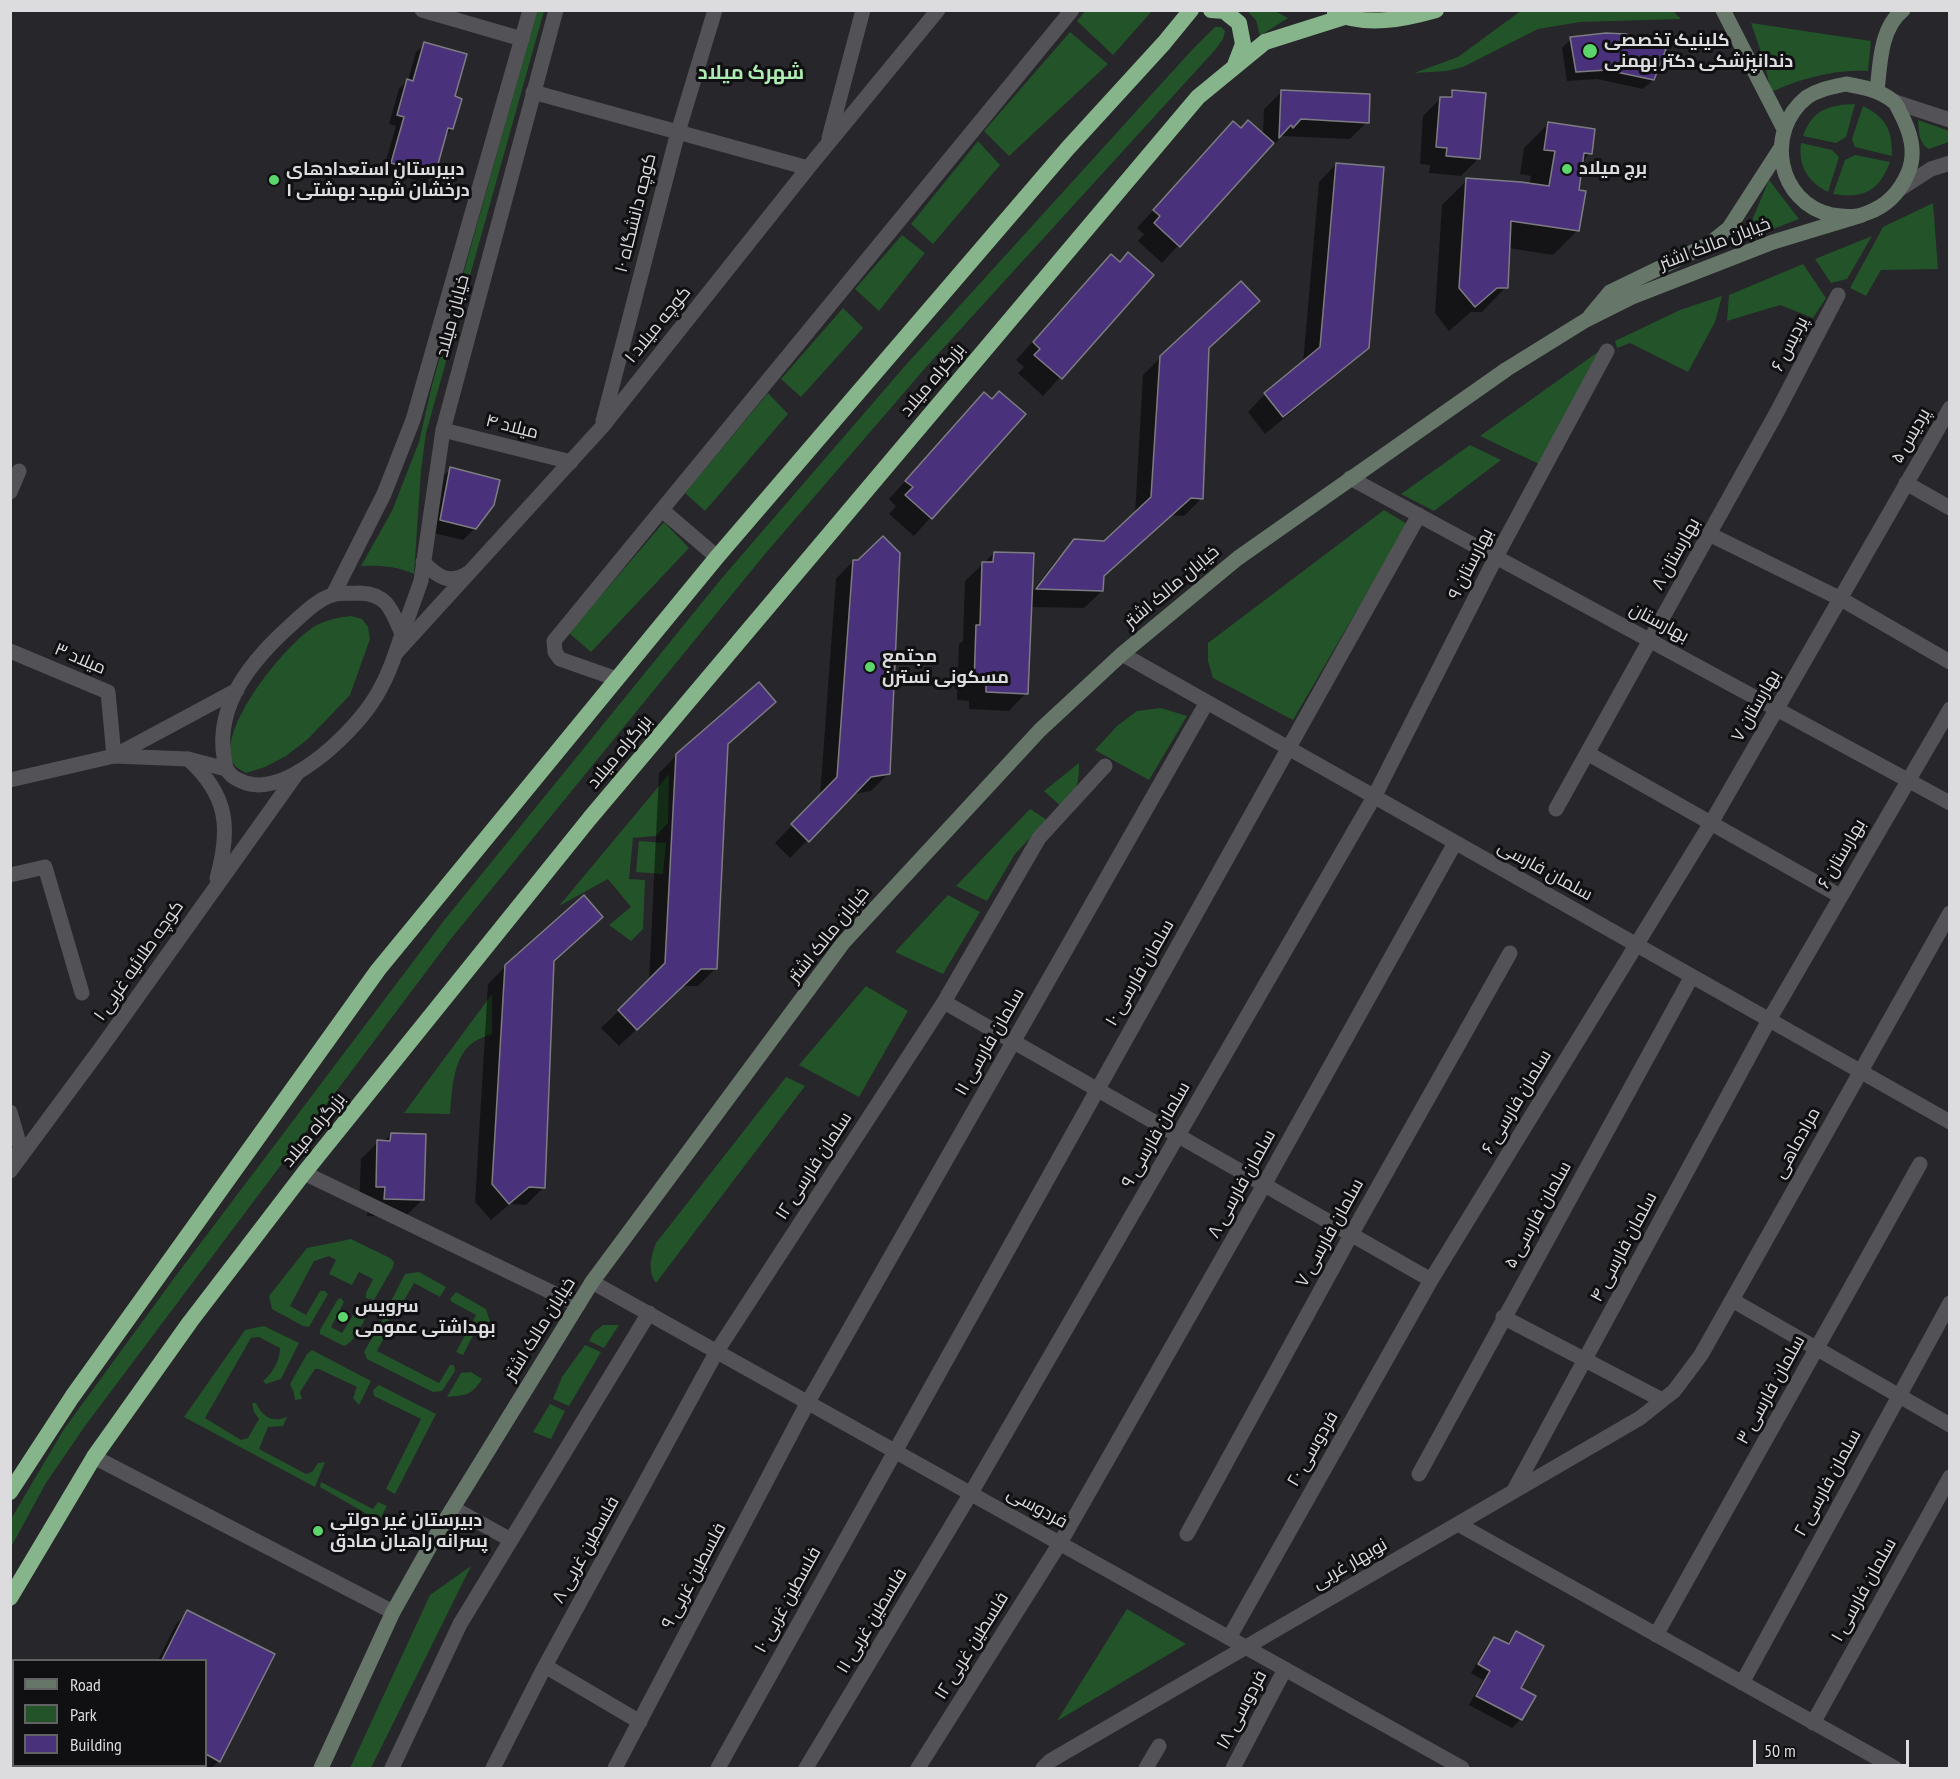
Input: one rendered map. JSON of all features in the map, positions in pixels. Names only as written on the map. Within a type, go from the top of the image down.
[{"type":"highway","points":[[10,1492],[79,1387],[378,970],[717,557],[1068,148],[1186,16],[1203,10]]},
{"type":"highway","points":[[1211,10],[1224,11],[1239,23],[1243,44],[1235,66]]},
{"type":"highway","points":[[1337,14],[1390,21],[1436,10]]},
{"type":"highway","name":"بزرگراه میلاد","points":[[10,1598],[94,1457],[190,1322],[304,1173],[620,781],[1198,97],[1265,42],[1337,14]]},
{"type":"main road","points":[[1723,10],[1784,129]]},
{"type":"main road","points":[[1877,91],[1884,42],[1889,27],[1903,10]]},
{"type":"main road","points":[[1846,84],[1877,91],[1895,102],[1909,129],[1913,150],[1910,171],[1890,201],[1876,210],[1862,215],[1842,217],[1822,213],[1804,202],[1791,187],[1782,169],[1780,148],[1784,129],[1793,111],[1808,97],[1826,88],[1846,84]]},
{"type":"main road","name":"خیابان مالک اشتر","points":[[1586,320],[1610,292],[1709,244],[1729,228],[1780,148]]},
{"type":"main road","name":"خیابان مالک اشتر","points":[[321,1768],[393,1612],[453,1508],[592,1282],[843,943],[1019,752],[1122,654],[1238,558],[1507,369],[1586,320],[1632,297],[1773,242],[1862,215]]},
{"type":"street","points":[[422,10],[522,39]]},
{"type":"street","name":"خیابان میلاد","points":[[333,595],[384,494],[412,420],[530,10]]},
{"type":"street","name":"خیابان میلاد","points":[[298,772],[318,759],[352,727],[371,705],[388,675],[421,581],[443,430],[556,10]]},
{"type":"street","name":"کوچه دانشگاه ۱۰","points":[[602,427],[678,132],[715,10]]},
{"type":"street","points":[[827,145],[863,10]]},
{"type":"street","name":"کوچه میلاد ۱","points":[[396,653],[602,427],[808,168],[938,10]]},
{"type":"street","points":[[617,679],[560,660],[555,652],[554,641],[1072,10]]},
{"type":"street","points":[[533,92],[808,168]]},
{"type":"street","points":[[1895,102],[1950,120]]},
{"type":"street","points":[[1900,189],[1931,169],[1950,163]]},
{"type":"street","name":"پردیس ۶","points":[[1777,412],[1838,295]]},
{"type":"street","name":"بهارستان ۹","points":[[1374,797],[1496,557],[1607,351]]},
{"type":"street","name":"پردیس ۵","points":[[1906,483],[1950,408]]},
{"type":"street","name":"بهارستان ۸","points":[[1556,809],[1777,412]]},
{"type":"street","name":"میلاد ۴","points":[[443,430],[571,462]]},
{"type":"street","points":[[10,492],[20,471]]},
{"type":"street","name":"بهارستان","points":[[1350,478],[1950,802]]},
{"type":"street","points":[[1906,483],[1950,508]]},
{"type":"street","name":"بهارستان ۷","points":[[1635,944],[1711,823],[1906,483]]},
{"type":"street","points":[[662,510],[717,557]]},
{"type":"street","name":"سلمان فارسی ۱۰","points":[[893,1450],[1290,749],[1419,515]]},
{"type":"street","points":[[1709,534],[1841,599],[1950,662]]},
{"type":"street","points":[[423,562],[432,571],[447,579],[457,580],[473,570]]},
{"type":"street","points":[[226,770],[222,735],[225,720],[237,690],[255,661],[302,615],[333,595],[370,593],[387,602],[402,633]]},
{"type":"street","name":"میلاد ۳","points":[[10,651],[108,692],[114,756]]},
{"type":"street","name":"سلمان فارسی","points":[[1122,654],[1950,1122]]},
{"type":"street","points":[[10,780],[114,756],[237,690]]},
{"type":"street","name":"سلمان فارسی ۱۱","points":[[808,1402],[1208,702]]},
{"type":"street","name":"بهارستان ۶","points":[[1769,1020],[1950,709]]},
{"type":"street","points":[[1587,753],[1840,896]]},
{"type":"street","points":[[114,756],[188,759],[226,770],[235,778],[256,786],[271,784],[298,772]]},
{"type":"street","points":[[188,759],[205,774],[222,807],[225,822],[223,859],[214,889]]},
{"type":"street","name":"سلمان فارسی ۱۲","points":[[717,1351],[944,1002],[1039,838],[1105,766]]},
{"type":"street","name":"کوچه طلائیه غربی ۱","points":[[10,1171],[16,1155],[101,1048],[298,772]]},
{"type":"street","name":"سلمان فارسی ۹","points":[[971,1493],[1374,797]]},
{"type":"street","name":"سلمان فارسی ۸","points":[[1060,1544],[1455,843]]},
{"type":"street","points":[[10,875],[45,867],[82,993]]},
{"type":"street","name":"مرادماهی","points":[[1668,1396],[1701,1355],[1950,913]]},
{"type":"street","name":"سلمان فارسی ۶","points":[[1431,1280],[1635,944]]},
{"type":"street","name":"سلمان فارسی ۷","points":[[1187,1534],[1351,1234],[1510,953]]},
{"type":"street","name":"سلمان فارسی ۵","points":[[1419,1474],[1503,1317],[1692,976]]},
{"type":"street","points":[[944,1002],[1431,1280]]},
{"type":"street","name":"سلمان فارسی ۴","points":[[1513,1492],[1769,1020]]},
{"type":"street","points":[[10,1112],[16,1155]]},
{"type":"street","name":"سلمان فارسی ۳","points":[[1656,1635],[1920,1164]]},
{"type":"street","points":[[304,1173],[578,1305]]},
{"type":"street","name":"فردوسی ۲۰","points":[[1229,1638],[1431,1280]]},
{"type":"street","name":"فردوسی","points":[[592,1282],[1462,1768]]},
{"type":"street","points":[[1732,1300],[1950,1425]]},
{"type":"street","name":"سلمان فارسی ۲","points":[[1742,1683],[1950,1303]]},
{"type":"street","points":[[392,1768],[460,1624],[649,1313]]},
{"type":"street","points":[[1503,1317],[1585,1361],[1668,1396]]},
{"type":"street","name":"فلسطین غربی ۸","points":[[493,1768],[545,1666],[717,1351]]},
{"type":"street","name":"نوبهار غربی","points":[[1043,1768],[1050,1761],[1640,1418],[1668,1396]]},
{"type":"street","name":"فلسطین غربی ۹","points":[[615,1768],[808,1402]]},
{"type":"street","name":"فلسطین غربی ۱۰","points":[[722,1767],[893,1450]]},
{"type":"street","points":[[94,1457],[393,1612]]},
{"type":"street","name":"سلمان فارسی ۱","points":[[1813,1723],[1950,1476]]},
{"type":"street","name":"فلسطین غربی ۱۱","points":[[806,1768],[971,1493]]},
{"type":"street","points":[[453,1508],[511,1540]]},
{"type":"street","points":[[1458,1524],[1895,1768]]},
{"type":"street","name":"فلسطین غربی ۱۲","points":[[918,1768],[1060,1544]]},
{"type":"street","points":[[545,1666],[640,1722]]},
{"type":"street","name":"فردوسی ۱۸","points":[[1233,1768],[1285,1669]]},
{"type":"street","points":[[1146,1768],[1159,1746]]},
{"type":"green space","points":[[1086,10],[1152,11],[1113,55],[1077,21]]},
{"type":"green space","points":[[1522,10],[1673,11],[1681,19],[1580,22],[1538,29],[1463,67],[1447,71],[1414,73],[1458,57]]},
{"type":"green space","points":[[537,11],[544,11],[426,433],[421,470],[414,574],[388,567],[361,566],[392,511],[419,442],[432,385]]},
{"type":"green space","points":[[1247,11],[1275,11],[1288,18],[1260,36],[1256,20]]},
{"type":"green space","points":[[1751,23],[1871,41],[1868,71],[1843,71],[1819,76],[1771,92],[1764,61]]},
{"type":"green space","points":[[1215,27],[1221,27],[1225,31],[1223,39],[1215,50],[927,366],[765,554],[450,940],[85,1426],[46,1483],[11,1547],[11,1519],[64,1429],[175,1277],[446,918],[722,578],[904,367]]},
{"type":"green space","points":[[1070,32],[1108,64],[1009,156],[984,131]]},
{"type":"green space","points":[[1855,104],[1846,137],[1836,143],[1803,136],[1812,120],[1823,110]]},
{"type":"green space","points":[[1863,106],[1883,120],[1891,139],[1892,156],[1855,147],[1852,139]]},
{"type":"green space","points":[[1918,120],[1949,131],[1949,142],[1929,149],[1921,140]]},
{"type":"green space","points":[[978,141],[1000,165],[933,244],[911,224]]},
{"type":"green space","points":[[1801,143],[1832,150],[1839,157],[1828,192],[1815,183],[1806,172],[1801,159]]},
{"type":"green space","points":[[1855,155],[1890,162],[1881,180],[1869,191],[1853,195],[1833,194],[1845,160]]},
{"type":"green space","points":[[1769,180],[1799,219],[1734,244],[1750,225]]},
{"type":"green space","points":[[1933,203],[1938,269],[1881,270],[1866,296],[1850,288],[1883,227]]},
{"type":"green space","points":[[902,235],[925,253],[879,311],[855,289]]},
{"type":"green space","points":[[1872,236],[1847,279],[1831,283],[1815,259]]},
{"type":"green space","points":[[1803,264],[1826,298],[1813,318],[1780,305],[1727,321],[1729,295]]},
{"type":"green space","points":[[1722,296],[1715,322],[1688,372],[1630,343],[1617,348],[1615,341],[1680,310]]},
{"type":"green space","points":[[843,308],[863,328],[801,397],[781,379]]},
{"type":"green space","points":[[1605,347],[1539,464],[1480,436]]},
{"type":"green space","points":[[768,393],[788,414],[705,511],[685,493]]},
{"type":"green space","points":[[1470,445],[1501,460],[1434,511],[1401,494]]},
{"type":"green space","points":[[1384,510],[1407,524],[1293,720],[1213,678],[1208,661],[1208,643]]},
{"type":"green space","points":[[664,522],[689,548],[591,652],[569,633]]},
{"type":"green space","points":[[351,616],[362,619],[368,627],[370,639],[350,695],[308,739],[286,756],[265,767],[246,773],[238,769],[231,757],[231,742],[236,725],[258,686],[286,651],[312,628],[326,621]]},
{"type":"green space","points":[[1161,708],[1187,716],[1149,780],[1095,750],[1117,726],[1137,711]]},
{"type":"green space","points":[[1079,763],[1076,787],[1062,807],[1044,791]]},
{"type":"green space","points":[[669,774],[668,823],[656,836],[633,838],[629,879],[645,880],[643,929],[631,941],[609,925],[631,907],[608,879],[559,906]]},
{"type":"green space","points":[[1030,809],[1047,820],[1015,854],[987,901],[956,886]]},
{"type":"green space","points":[[639,841],[666,843],[663,874],[636,872]]},
{"type":"green space","points":[[948,895],[980,912],[943,974],[895,952]]},
{"type":"green space","points":[[866,986],[908,1011],[859,1097],[799,1065]]},
{"type":"green space","points":[[492,994],[492,1034],[474,1042],[462,1056],[455,1074],[450,1114],[404,1113]]},
{"type":"green space","points":[[786,1077],[805,1086],[656,1283],[651,1268],[651,1258],[656,1243]]},
{"type":"green space","points":[[351,1239],[394,1262],[374,1300],[366,1298],[373,1279],[359,1272],[352,1285],[329,1274],[336,1260],[329,1256],[314,1261],[290,1306],[306,1315],[320,1291],[328,1294],[309,1327],[272,1309],[269,1296],[307,1248]]},
{"type":"green space","points":[[419,1272],[446,1287],[440,1297],[414,1283],[397,1313],[387,1309],[405,1274]]},
{"type":"green space","points":[[456,1292],[486,1309],[492,1328],[488,1329],[486,1321],[479,1324],[463,1355],[456,1352],[476,1315],[452,1302],[450,1299]]},
{"type":"green space","points":[[341,1298],[344,1302],[331,1327],[342,1333],[358,1307],[363,1304],[369,1311],[356,1336],[344,1346],[320,1334],[320,1330],[338,1299]]},
{"type":"green space","points":[[386,1318],[390,1321],[390,1326],[377,1351],[439,1383],[450,1365],[454,1365],[455,1371],[442,1391],[433,1392],[367,1359],[364,1352],[382,1320]]},
{"type":"green space","points":[[603,1325],[619,1325],[604,1348],[589,1341],[594,1332]]},
{"type":"green space","points":[[264,1326],[299,1343],[281,1379],[266,1384],[263,1381],[275,1366],[280,1348],[259,1337],[251,1338],[205,1418],[241,1440],[248,1438],[259,1419],[252,1403],[256,1403],[268,1418],[287,1417],[283,1426],[268,1427],[259,1449],[306,1474],[312,1472],[318,1463],[325,1462],[315,1487],[184,1417],[245,1330]]},
{"type":"green space","points":[[585,1345],[601,1352],[569,1406],[553,1399],[562,1377]]},
{"type":"green space","points":[[312,1350],[371,1381],[359,1405],[353,1398],[357,1387],[319,1369],[315,1369],[300,1392],[302,1399],[295,1400],[290,1384],[307,1354]]},
{"type":"green space","points":[[471,1372],[482,1379],[475,1389],[464,1395],[447,1397],[461,1373]]},
{"type":"green space","points":[[379,1385],[436,1414],[395,1494],[386,1489],[421,1419],[374,1396],[373,1390]]},
{"type":"green space","points":[[550,1404],[565,1411],[551,1439],[533,1432]]},
{"type":"green space","points":[[321,1482],[373,1509],[378,1502],[387,1506],[379,1521],[320,1487]]},
{"type":"green space","points":[[471,1566],[371,1768],[350,1768],[430,1595]]},
{"type":"green space","points":[[1127,1609],[1186,1644],[1057,1721]]},
{"type":"building","points":[[1606,33],[1626,34],[1666,49],[1654,80],[1607,70],[1576,72],[1570,37]]},
{"type":"building","points":[[424,42],[467,54],[455,96],[462,99],[453,129],[448,128],[435,175],[391,163],[404,117],[397,115],[407,79],[413,81]]},
{"type":"building","points":[[1281,90],[1370,94],[1369,123],[1301,119],[1293,128],[1291,125],[1279,138]]},
{"type":"building","points":[[1452,90],[1486,93],[1480,159],[1446,156],[1447,148],[1436,147],[1440,97],[1452,97]]},
{"type":"building","points":[[1248,120],[1274,143],[1180,247],[1154,223],[1160,216],[1153,210],[1233,121],[1241,128]]},
{"type":"building","points":[[1548,122],[1595,129],[1592,154],[1584,153],[1579,190],[1586,191],[1579,231],[1511,221],[1508,288],[1497,288],[1475,307],[1459,288],[1466,178],[1549,186],[1555,151],[1544,150]]},
{"type":"building","points":[[1336,163],[1384,167],[1369,348],[1283,417],[1264,393],[1320,347]]},
{"type":"building","points":[[1128,252],[1154,275],[1062,379],[1034,355],[1040,349],[1033,342],[1111,254],[1120,262]]},
{"type":"building","points":[[1241,281],[1260,301],[1209,348],[1203,499],[1191,498],[1104,576],[1103,591],[1036,589],[1074,539],[1104,541],[1151,497],[1160,356]]},
{"type":"building","points":[[999,391],[1026,414],[932,519],[905,495],[913,487],[905,481],[984,392],[992,399]]},
{"type":"building","points":[[450,467],[500,480],[494,505],[476,529],[440,520]]},
{"type":"building","name":"مجتمع مسکونی نسترن","points":[[883,536],[900,553],[890,774],[871,777],[809,842],[791,824],[837,777],[853,560],[858,560]]},
{"type":"building","points":[[994,552],[1034,553],[1028,694],[986,692],[986,684],[974,683],[976,625],[980,625],[982,562],[993,562]]},
{"type":"building","points":[[759,682],[776,702],[728,744],[717,969],[701,969],[637,1030],[618,1010],[665,963],[676,754]]},
{"type":"building","points":[[584,895],[603,917],[554,961],[545,1188],[529,1187],[509,1204],[492,1184],[505,965]]},
{"type":"building","points":[[391,1133],[426,1134],[424,1200],[384,1199],[385,1187],[376,1187],[377,1140],[390,1141]]},
{"type":"building","points":[[187,1610],[275,1654],[220,1762],[207,1755],[207,1659],[162,1659]]},
{"type":"building","points":[[1516,1631],[1544,1646],[1521,1688],[1536,1696],[1522,1720],[1476,1696],[1490,1671],[1478,1664],[1494,1637],[1509,1644]]},
{"type":"place","name":"کلینیک تخصصی دندانپزشکی دکتر بهمنی","points":[[1590,51]]},
{"type":"place","name":"برج میلاد","points":[[1567,169]]},
{"type":"place","name":"دبیرستان استعدادهای درخشان شهید بهشتی ۱","points":[[274,180]]},
{"type":"place","name":"مجتمع مسکونی نسترن","points":[[870,667]]},
{"type":"place","name":"سرویس بهداشتی عمومی","points":[[343,1317]]},
{"type":"place","name":"دبیرستان غیر دولتی پسرانه راهیان صادق","points":[[318,1531]]},
{"type":"district","name":"شهرک میلاد","points":[[751,73]]}]
